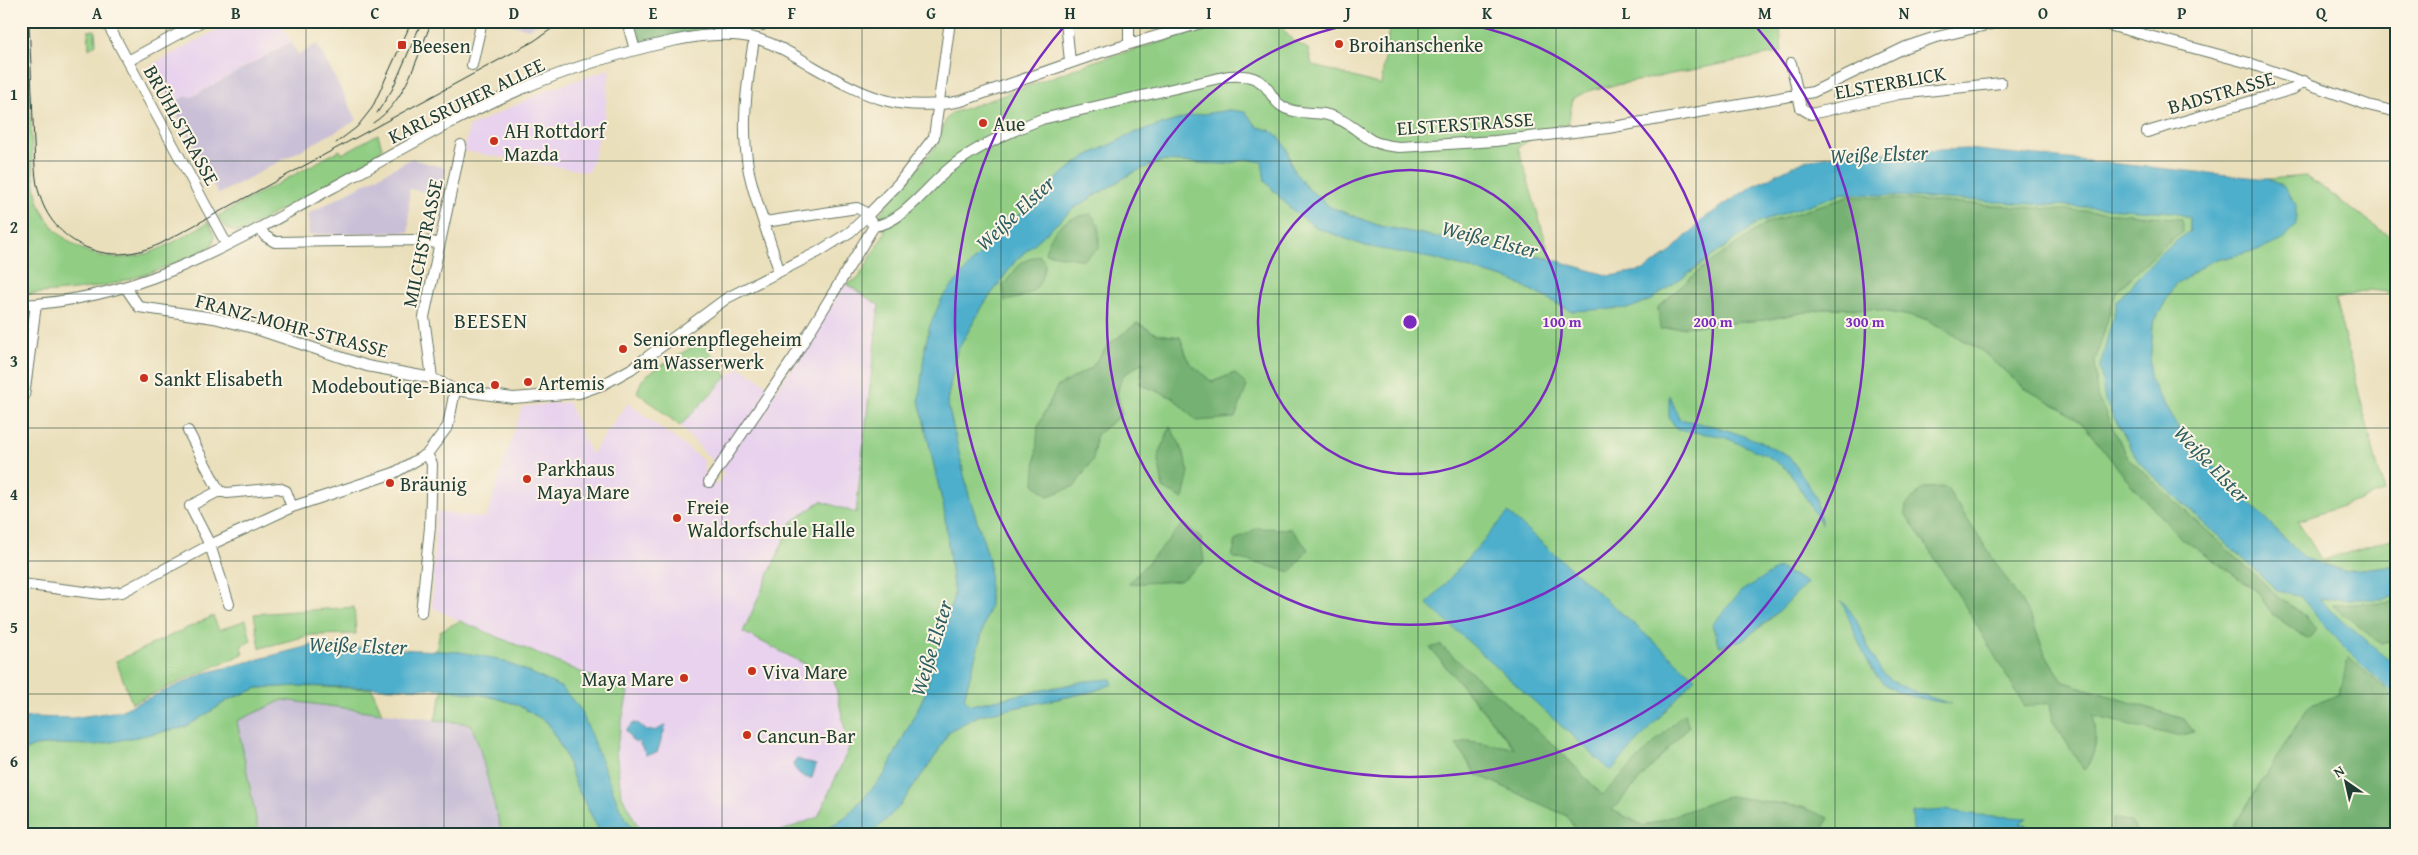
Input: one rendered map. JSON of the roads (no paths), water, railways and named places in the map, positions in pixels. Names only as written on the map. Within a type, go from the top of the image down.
[{"type":"street","name":"BRÜHLSTRASSE","points":[[106,21],[227,245]]},
{"type":"street","points":[[128,61],[202,21]]},
{"type":"street","points":[[472,65],[482,21]]},
{"type":"street","points":[[627,21],[635,50]]},
{"type":"street","name":"FRANZ-MOHR-STRASSE","points":[[126,288],[139,306],[214,318],[253,328],[367,366],[432,378],[455,390],[513,398],[579,393],[604,384],[631,369],[727,298],[818,252],[850,232],[867,216],[899,183],[934,137],[950,21]]},
{"type":"street","points":[[1066,21],[1070,62]]},
{"type":"street","points":[[1129,21],[1129,44]]},
{"type":"street","name":"KARLSRUHER ALLEE","points":[[21,305],[66,300],[126,288],[165,274],[260,228],[499,99],[550,77],[635,50],[710,35],[756,38],[787,51],[871,97],[914,106],[937,105],[986,93],[1070,62],[1208,21]]},
{"type":"street","name":"ELSTERSTRASSE","points":[[874,226],[893,219],[906,210],[955,164],[986,143],[1014,129],[1050,117],[1228,76],[1245,75],[1257,80],[1267,88],[1271,97],[1284,108],[1304,113],[1324,114],[1348,122],[1372,140],[1386,146],[1400,147],[1495,141],[1608,128],[1813,92],[1906,47],[1932,38],[2003,21]]},
{"type":"street","points":[[2094,21],[2201,49],[2304,81],[2368,105],[2397,112]]},
{"type":"street","points":[[753,46],[745,94],[746,148],[749,173],[779,271]]},
{"type":"street","points":[[1792,63],[1798,95]]},
{"type":"street","name":"BADSTRASSE","points":[[2147,132],[2294,89],[2304,81]]},
{"type":"street","name":"ELSTERBLICK","points":[[1798,95],[1800,108],[1811,114],[1899,94],[2001,83]]},
{"type":"street","name":"MILCHSTRASSE","points":[[432,378],[424,317],[438,243],[461,145]]},
{"type":"street","points":[[709,482],[793,359],[874,226],[867,216],[857,208],[765,222]]},
{"type":"street","points":[[260,228],[266,236],[275,242],[412,240],[438,243]]},
{"type":"street","points":[[24,396],[36,304]]},
{"type":"street","points":[[21,584],[102,594],[122,592],[210,545],[292,507],[387,476],[427,454],[448,426],[455,390]]},
{"type":"street","points":[[188,431],[219,491]]},
{"type":"street","points":[[421,613],[430,527],[432,464],[427,454]]},
{"type":"street","points":[[229,604],[210,545],[190,506],[219,491],[227,493],[279,488],[286,491],[292,507]]},
{"type":"water","name":"Weiße Elster","points":[[1229,110],[1245,112],[1258,127],[1272,131],[1281,139],[1287,149],[1292,168],[1305,186],[1330,207],[1380,226],[1551,259],[1610,276],[1644,270],[1668,254],[1703,219],[1751,187],[1805,160],[1844,154],[1967,149],[2268,179],[2284,187],[2296,205],[2296,224],[2285,239],[2261,249],[2209,262],[2174,286],[2153,324],[2149,379],[2182,434],[2304,558],[2344,571],[2397,565],[2397,596],[2384,599],[2319,599],[2343,622],[2397,666],[2397,696],[2345,648],[2299,595],[2278,591],[2140,464],[2105,401],[2100,367],[2117,301],[2163,251],[2190,231],[2190,218],[2174,212],[1843,193],[1759,222],[1651,300],[1630,308],[1572,311],[1511,280],[1435,259],[1365,246],[1317,228],[1291,209],[1265,181],[1262,162],[1247,159],[1226,164],[1162,161],[1134,172],[1073,209],[1016,260],[984,304],[957,351],[947,401],[969,496],[989,559],[990,604],[964,698],[971,705],[1086,681],[1111,679],[1113,684],[1091,692],[980,715],[949,731],[936,755],[899,807],[871,834],[819,834],[848,815],[885,774],[924,696],[954,595],[944,509],[919,400],[925,348],[930,325],[942,298],[976,258],[1062,174],[1085,157],[1134,133],[1191,116]]},
{"type":"water","points":[[1669,395],[1679,419],[1718,427],[1759,441],[1789,456],[1815,495],[1822,525],[1789,471],[1766,455],[1721,436],[1677,430],[1669,417]]},
{"type":"water","points":[[1508,513],[1695,678],[1611,771],[1427,604]]},
{"type":"water","points":[[1779,568],[1807,583],[1779,611],[1743,640],[1720,646],[1712,625],[1740,592]]},
{"type":"water","points":[[1841,600],[1854,617],[1873,657],[1884,673],[1892,680],[1911,690],[1952,704],[1906,694],[1882,682],[1870,666]]},
{"type":"water","points":[[313,645],[460,652],[497,659],[562,688],[581,710],[621,811],[636,834],[601,834],[577,788],[564,752],[547,722],[516,704],[484,695],[443,689],[298,686],[258,688],[230,699],[186,727],[96,745],[54,744],[35,746],[21,752],[21,720],[28,717],[72,718],[120,711],[205,673]]},
{"type":"water","points":[[634,723],[639,724],[647,731],[657,730],[666,725],[657,753],[646,755],[638,741],[632,740],[626,730]]},
{"type":"water","points":[[797,759],[816,765],[812,778],[803,776],[796,770],[793,764]]},
{"type":"water","points":[[1946,810],[1978,815],[2027,818],[2020,823],[2044,833],[2068,834],[1927,834],[1913,831],[1912,812]]},
{"type":"tram line","points":[[29,21],[35,170],[38,190],[43,205],[47,213],[65,235],[90,249],[116,254],[143,250],[160,244],[534,41],[563,21]]},
{"type":"tram line","points":[[336,143],[357,127],[372,108],[412,21]]},
{"type":"tram line","points":[[377,113],[392,90],[422,21]]},
{"type":"tram line","points":[[373,123],[385,114],[403,90],[416,63],[432,21]]},
{"type":"place","name":"Broihanschenke","points":[[1339,44]]},
{"type":"place","name":"Beesen","points":[[402,45]]},
{"type":"place","name":"Aue","points":[[983,123]]},
{"type":"place","name":"AH Rottdorf Mazda","points":[[494,141]]},
{"type":"place","name":"Seniorenpflegeheim am Wasserwerk","points":[[623,349]]},
{"type":"place","name":"Sankt Elisabeth","points":[[144,378]]},
{"type":"place","name":"Artemis","points":[[528,382]]},
{"type":"place","name":"Modeboutiqe-Bianca","points":[[495,385]]},
{"type":"place","name":"Parkhaus Maya Mare","points":[[527,479]]},
{"type":"place","name":"Bräunig","points":[[390,483]]},
{"type":"place","name":"Freie Waldorfschule Halle","points":[[677,518]]},
{"type":"place","name":"Viva Mare","points":[[752,671]]},
{"type":"place","name":"Maya Mare","points":[[684,678]]},
{"type":"place","name":"Cancun-Bar","points":[[747,735]]},
{"type":"district","name":"BEESEN","points":[[491,320]]}]
